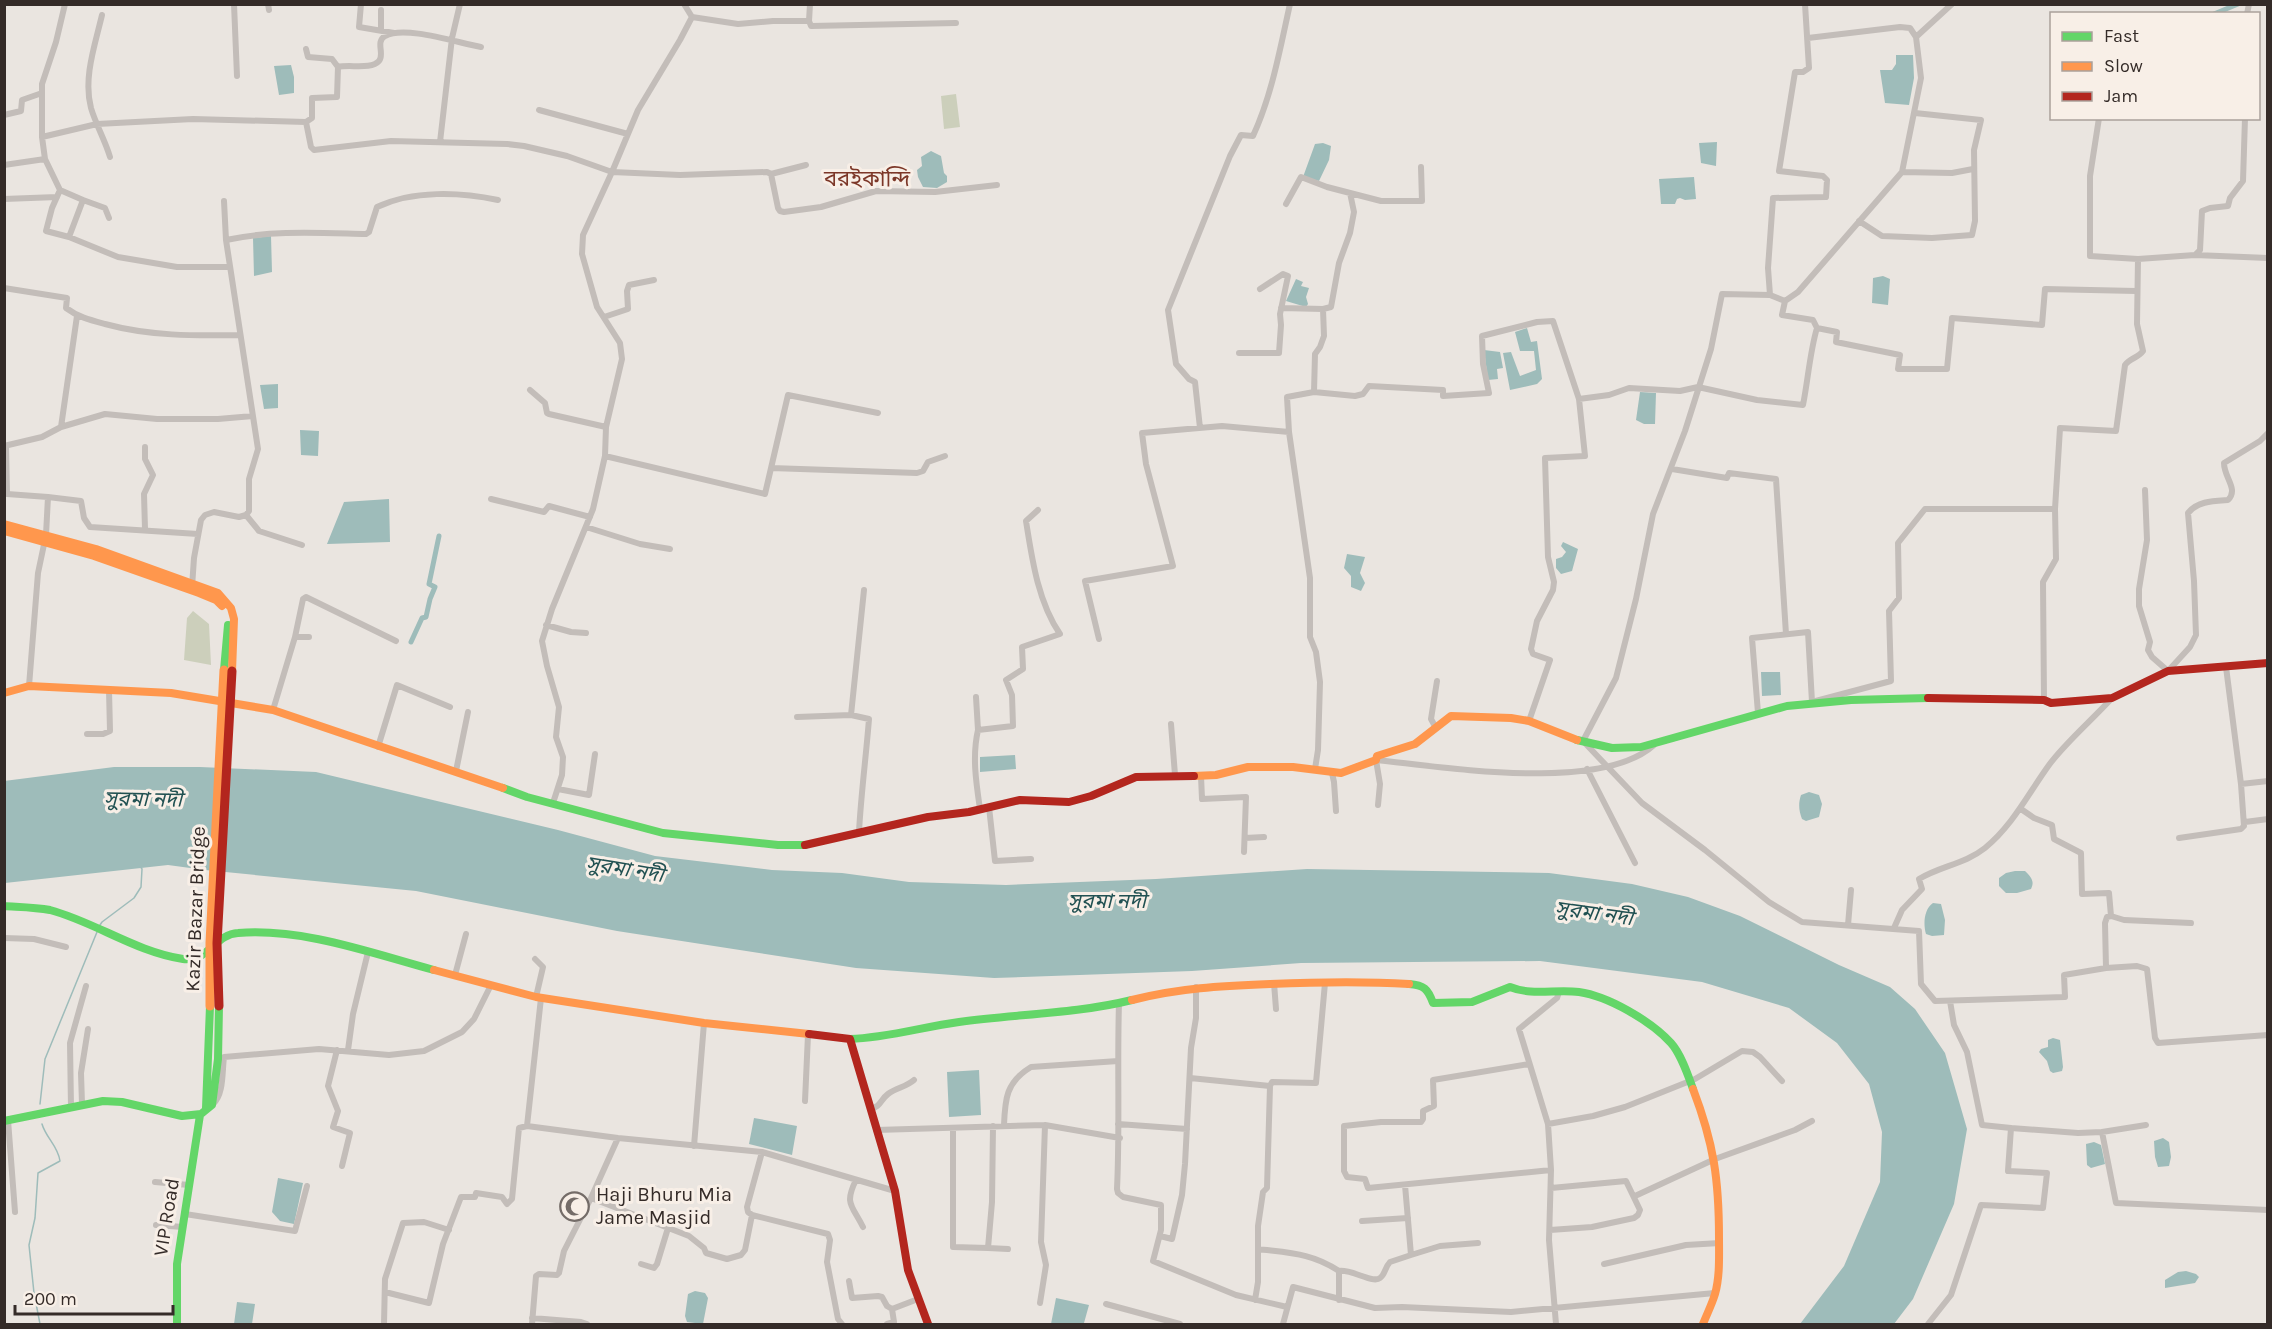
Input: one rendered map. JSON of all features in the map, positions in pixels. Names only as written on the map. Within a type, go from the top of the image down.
[{"type":"street","points":[[65,4],[56,42],[42,84],[42,137],[45,159],[60,190],[105,208],[109,218]]},
{"type":"street","points":[[234,4],[237,76]]},
{"type":"street","points":[[361,4],[359,27],[394,33],[417,33],[481,47]]},
{"type":"street","points":[[440,142],[452,42],[460,4]]},
{"type":"street","points":[[684,4],[692,17],[738,24],[809,21]]},
{"type":"street","points":[[810,4],[811,26],[956,23]]},
{"type":"street","points":[[1200,428],[1195,382],[1189,379],[1176,364],[1168,310],[1230,156],[1241,135],[1253,136],[1260,119],[1273,78],[1290,4]]},
{"type":"street","points":[[1770,295],[1768,268],[1773,198],[1826,197],[1827,180],[1823,176],[1779,171],[1795,72],[1803,72],[1809,68],[1805,4]]},
{"type":"street","points":[[1916,37],[1952,4]]},
{"type":"street","points":[[381,10],[381,29]]},
{"type":"street","points":[[102,15],[89,72],[91,107],[110,157]]},
{"type":"street","points":[[553,803],[562,775],[562,757],[556,737],[559,707],[546,666],[542,640],[590,517],[605,456],[606,427],[622,359],[620,343],[597,307],[591,291],[582,254],[583,235],[638,110],[692,17]]},
{"type":"street","points":[[1579,399],[1609,395],[1629,388],[1680,391],[1698,387],[1757,400],[1803,405],[1817,328],[1813,320],[1782,315],[1785,301],[1798,292],[1902,172],[1921,78],[1916,37],[1910,28],[1900,27],[1808,38]]},
{"type":"street","points":[[338,67],[372,65],[379,62],[380,41],[383,37],[394,33]]},
{"type":"street","points":[[42,137],[97,124],[193,119],[306,122],[312,118],[312,98],[338,95],[338,67],[332,59],[308,57],[306,49]]},
{"type":"street","points":[[4,115],[21,111],[22,100],[42,93]]},
{"type":"street","points":[[539,110],[628,134]]},
{"type":"street","points":[[1859,221],[1882,236],[1932,238],[1972,235],[1975,193],[1974,150],[1981,120],[1914,113]]},
{"type":"street","points":[[2099,120],[2090,176],[2090,256],[2138,259],[2195,255],[2268,258]]},
{"type":"street","points":[[2195,255],[2200,250],[2202,212],[2210,208],[2228,206],[2230,198],[2243,181],[2245,120]]},
{"type":"street","points":[[306,122],[311,147],[314,150],[391,141],[524,146],[567,156],[612,172],[680,175],[767,172],[771,174],[806,165]]},
{"type":"street","points":[[4,165],[45,159]]},
{"type":"street","points":[[1286,204],[1301,177],[1327,187],[1382,201],[1422,201],[1421,166]]},
{"type":"street","points":[[1902,172],[1952,173],[1973,170]]},
{"type":"street","points":[[771,174],[778,208],[784,212],[821,207],[828,203],[876,192],[935,192],[997,185]]},
{"type":"street","points":[[60,190],[46,231],[69,237],[118,256],[177,267],[228,267]]},
{"type":"street","points":[[1281,308],[1323,309],[1330,307],[1339,263],[1350,233],[1354,212],[1350,193]]},
{"type":"street","points":[[226,240],[247,235],[280,233],[366,234],[369,232],[377,207],[391,200],[452,195],[474,195],[498,200]]},
{"type":"street","points":[[4,199],[57,197]]},
{"type":"street","points":[[69,237],[83,200]]},
{"type":"street","points":[[192,586],[198,534],[205,515],[214,512],[239,517],[246,514],[249,510],[249,479],[258,449],[228,267],[224,201]]},
{"type":"street","points":[[2044,700],[2043,582],[2056,559],[2055,508],[2060,428],[2116,431],[2125,365],[2143,351],[2137,324],[2138,259]]},
{"type":"street","points":[[1239,353],[1279,353],[1281,308],[1288,276],[1283,274],[1260,289]]},
{"type":"street","points":[[604,317],[628,309],[629,285],[654,280]]},
{"type":"street","points":[[4,288],[67,298],[66,308],[77,316],[134,332],[191,336],[240,335]]},
{"type":"street","points":[[1817,328],[1837,332],[1836,342],[1900,355],[1898,369],[1947,369],[1952,318],[2042,326],[2045,289],[2136,291]]},
{"type":"street","points":[[1583,741],[1616,678],[1636,599],[1653,514],[1672,469],[1711,349],[1722,294],[1770,295],[1785,301]]},
{"type":"street","points":[[1314,392],[1315,354],[1324,336],[1323,309]]},
{"type":"street","points":[[61,427],[77,316]]},
{"type":"street","points":[[1315,770],[1318,750],[1320,682],[1316,652],[1310,637],[1310,578],[1289,432],[1287,397],[1314,392],[1355,396],[1363,394],[1369,386],[1443,390],[1443,396],[1489,393],[1483,364],[1482,336],[1537,322],[1553,321],[1579,399],[1586,456],[1545,458],[1548,557],[1554,582],[1553,590],[1537,621],[1531,649],[1533,654],[1550,660],[1529,721]]},
{"type":"street","points":[[530,390],[545,403],[549,414],[606,427]]},
{"type":"street","points":[[605,456],[761,495],[766,492],[788,395],[878,413]]},
{"type":"street","points":[[198,534],[90,527],[84,518],[81,501],[7,494],[5,446],[42,437],[61,427],[105,414],[167,419],[253,416]]},
{"type":"street","points":[[1099,639],[1085,581],[1173,566],[1146,464],[1142,433],[1222,426],[1289,432]]},
{"type":"street","points":[[2168,671],[2190,647],[2196,635],[2188,513],[2195,506],[2207,501],[2228,500],[2233,491],[2224,474],[2224,463],[2260,441],[2268,433]]},
{"type":"street","points":[[145,447],[146,459],[153,475],[144,494],[145,529]]},
{"type":"street","points":[[771,468],[917,473],[923,471],[928,462],[945,456]]},
{"type":"street","points":[[1672,469],[1727,478],[1729,473],[1776,479],[1786,634]]},
{"type":"street","points":[[2145,490],[2147,540],[2139,589],[2139,606],[2150,642],[2148,650],[2152,657],[2168,671]]},
{"type":"street","points":[[29,686],[38,573],[45,538],[48,497]]},
{"type":"street","points":[[490,499],[544,512],[549,506],[590,517]]},
{"type":"street","points":[[1812,702],[1891,681],[1889,611],[1899,598],[1898,543],[1925,509],[2055,508]]},
{"type":"street","points":[[978,730],[1013,726],[1012,695],[1006,680],[1023,669],[1022,646],[1060,634],[1049,619],[1032,559],[1026,521],[1038,510]]},
{"type":"street","points":[[246,514],[259,531],[302,545]]},
{"type":"street","points":[[4,524],[45,538]]},
{"type":"street","points":[[586,527],[640,544],[670,549]]},
{"type":"street","points":[[4,531],[45,538]]},
{"type":"street","name":"VIP Road","points":[[45,538],[218,593],[231,608],[234,629],[228,670],[214,1006],[218,1059],[189,1185],[176,1276],[177,1324]]},
{"type":"street","points":[[851,715],[864,590]]},
{"type":"street","points":[[273,710],[295,637],[303,599],[306,597],[396,641]]},
{"type":"street","points":[[546,625],[586,633]]},
{"type":"street","points":[[1758,713],[1752,638],[1808,632],[1812,702]]},
{"type":"street","points":[[295,637],[309,638]]},
{"type":"street","points":[[1894,928],[1902,910],[1922,889],[1918,879],[1942,867],[1971,858],[1986,847],[2021,809],[2050,763],[2112,698],[2168,671],[2268,663]]},
{"type":"street","points":[[2179,838],[2241,829],[2245,822],[2226,666]]},
{"type":"street","points":[[1436,728],[1431,719],[1437,681]]},
{"type":"street","points":[[378,747],[397,685],[450,707]]},
{"type":"street","points":[[4,693],[29,686],[171,693],[273,710],[527,797],[663,833],[800,846],[928,817],[1020,800],[1069,802],[1091,796],[1136,777],[1216,775],[1248,767],[1293,767],[1341,773],[1376,760],[1516,773],[1554,773],[1587,770],[1632,759],[1645,753],[1656,743]]},
{"type":"street","points":[[87,734],[102,734],[110,731],[109,690]]},
{"type":"street","points":[[976,697],[978,730],[975,745],[975,777],[984,808],[994,861],[1031,859]]},
{"type":"street","points":[[1378,805],[1380,784],[1377,756],[1415,744],[1451,716],[1500,717],[1529,721],[1569,738],[1612,748],[1641,747],[1787,705],[1812,702],[1885,699],[2044,700],[2051,703],[2112,698]]},
{"type":"street","points":[[456,771],[468,712]]},
{"type":"street","points":[[796,717],[851,715],[869,719],[865,772],[861,784],[859,832]]},
{"type":"street","points":[[1172,724],[1175,775]]},
{"type":"street","points":[[1583,741],[1642,803],[1769,902],[1802,922],[1919,931],[1921,984],[1935,1001],[2065,997],[2064,975],[2106,968],[2137,966],[2147,969],[2155,1038],[2158,1043],[2268,1035]]},
{"type":"street","points":[[558,789],[589,795],[595,754]]},
{"type":"street","points":[[1587,770],[1635,863]]},
{"type":"street","points":[[1332,773],[1336,811]]},
{"type":"street","points":[[1201,776],[1202,799],[1246,797],[1244,852]]},
{"type":"street","points":[[2241,784],[2268,781]]},
{"type":"street","points":[[2021,809],[2034,818],[2052,825],[2054,839],[2081,853],[2082,894],[2109,893],[2111,916]]},
{"type":"street","points":[[2245,822],[2268,819]]},
{"type":"street","points":[[1245,838],[1264,837]]},
{"type":"street","points":[[1848,925],[1851,890]]},
{"type":"street","points":[[4,906],[49,910],[159,953],[184,959],[199,958],[230,933],[261,931],[314,939],[368,952],[538,998],[704,1023],[850,1039],[879,1038],[958,1022],[1083,1009],[1166,991],[1196,987],[1354,981],[1409,983],[1421,985],[1428,990],[1433,1003],[1472,1002],[1510,987],[1522,992],[1579,992],[1600,998],[1640,1017],[1672,1044],[1703,1115],[1715,1159],[1719,1190],[1720,1243],[1719,1272],[1715,1293],[1703,1324]]},
{"type":"street","points":[[2106,968],[2105,923],[2107,917],[2191,923]]},
{"type":"street","points":[[455,975],[466,934]]},
{"type":"street","points":[[4,938],[34,939],[66,947]]},
{"type":"street","points":[[348,1050],[353,1014],[368,952]]},
{"type":"street","points":[[527,1126],[538,998],[543,967],[535,959]]},
{"type":"street","points":[[1274,983],[1276,1009]]},
{"type":"street","points":[[1255,1300],[1258,1282],[1258,1226],[1263,1191],[1267,1188],[1270,1086],[1272,1082],[1316,1083],[1325,983]]},
{"type":"street","points":[[15,1212],[7,1120],[82,1104],[112,1101],[187,1115],[206,1110],[217,1100],[224,1057],[320,1049],[389,1055],[424,1051],[462,1032],[474,1019],[491,985]]},
{"type":"street","points":[[71,1108],[70,1043],[86,986]]},
{"type":"street","points":[[1160,1236],[1172,1239],[1182,1195],[1191,1048],[1196,1018],[1196,987]]},
{"type":"street","points":[[1556,1324],[1550,1230],[1551,1170],[1548,1124],[1520,1028],[1551,1004],[1559,992]]},
{"type":"street","points":[[1950,1001],[1954,1025],[1967,1052],[1982,1125],[2102,1132],[2146,1125]]},
{"type":"street","points":[[1119,1003],[1118,1193],[1123,1197],[1161,1205],[1160,1236],[1153,1261],[1217,1288],[1287,1307]]},
{"type":"street","points":[[694,1146],[704,1023]]},
{"type":"street","points":[[82,1104],[81,1073],[88,1029]]},
{"type":"street","points":[[804,1101],[808,1035]]},
{"type":"street","points":[[850,1039],[895,1191],[908,1270],[928,1324]]},
{"type":"street","points":[[337,1050],[328,1086],[338,1111],[333,1127],[350,1132],[342,1166]]},
{"type":"street","points":[[1548,1124],[1593,1116],[1625,1107],[1690,1081],[1742,1051],[1753,1052],[1760,1057],[1782,1081]]},
{"type":"street","points":[[1004,1125],[1007,1091],[1022,1073],[1031,1068],[1118,1061]]},
{"type":"street","points":[[1530,1064],[1433,1080],[1434,1106],[1423,1111],[1423,1119],[1420,1122],[1381,1122],[1344,1126],[1344,1171],[1347,1178],[1365,1179],[1368,1188],[1551,1170]]},
{"type":"street","points":[[1190,1078],[1270,1086]]},
{"type":"street","points":[[870,1109],[879,1106],[887,1095],[907,1086],[914,1080]]},
{"type":"street","points":[[1635,1196],[1715,1159],[1795,1130],[1812,1121]]},
{"type":"street","points":[[1118,1124],[1187,1129]]},
{"type":"street","points":[[876,1130],[1045,1125],[1120,1138]]},
{"type":"street","points":[[1040,1303],[1046,1265],[1041,1242],[1045,1125]]},
{"type":"street","points":[[385,1292],[429,1303],[443,1244],[461,1197],[475,1197],[476,1193],[502,1197],[507,1204],[512,1199],[519,1128],[527,1126],[618,1138],[762,1152],[895,1191]]},
{"type":"street","points":[[988,1248],[992,1202],[993,1126]]},
{"type":"street","points":[[952,1128],[953,1247],[1008,1249]]},
{"type":"street","points":[[1928,1324],[1951,1295],[1981,1205],[2043,1208],[2047,1173],[2008,1171],[2011,1128]]},
{"type":"street","points":[[2102,1132],[2116,1203],[2268,1210]]},
{"type":"street","points":[[587,1324],[532,1322],[536,1276],[560,1273],[564,1251],[618,1138]]},
{"type":"street","points":[[762,1152],[747,1207],[748,1212],[752,1215],[828,1234],[830,1240],[827,1262],[838,1319],[842,1324]]},
{"type":"street","points":[[856,1180],[849,1194],[849,1201],[863,1227]]},
{"type":"street","points":[[1550,1230],[1592,1227],[1634,1218],[1640,1213],[1628,1182],[1622,1180],[1551,1188]]},
{"type":"street","points":[[155,1182],[189,1185]]},
{"type":"street","points":[[1405,1185],[1411,1255]]},
{"type":"street","points":[[185,1214],[295,1231],[307,1186]]},
{"type":"street","points":[[591,1198],[694,1240],[706,1253],[732,1259],[741,1255],[745,1250],[752,1215]]},
{"type":"street","points":[[1362,1221],[1408,1218]]},
{"type":"street","points":[[384,1324],[386,1279],[403,1223],[424,1222],[450,1230]]},
{"type":"street","points":[[156,1225],[183,1227]]},
{"type":"street","points":[[641,1264],[654,1268],[657,1264],[668,1228]]},
{"type":"street","points":[[1258,1249],[1304,1254],[1321,1260],[1339,1271],[1353,1271],[1372,1281],[1383,1276],[1390,1262],[1440,1246],[1478,1243]]},
{"type":"street","points":[[1604,1264],[1686,1245],[1720,1243]]},
{"type":"street","points":[[1339,1271],[1339,1300]]},
{"type":"street","points":[[849,1281],[852,1298],[882,1297],[887,1306],[892,1309],[894,1322],[887,1324]]},
{"type":"street","points":[[1283,1324],[1293,1287],[1375,1308],[1511,1312],[1715,1293]]},
{"type":"street","points":[[892,1309],[918,1299]]},
{"type":"street","points":[[1106,1304],[1180,1324]]},
{"type":"green space","points":[[956,94],[960,127],[944,129],[941,96]]},
{"type":"green space","points":[[193,611],[209,624],[211,665],[184,660],[187,618]]},
{"type":"water","points":[[1896,55],[1913,55],[1914,78],[1909,105],[1885,103],[1880,70],[1892,70],[1896,64]]},
{"type":"water","points":[[291,65],[294,93],[279,95],[274,66]]},
{"type":"water","points":[[1717,142],[1716,166],[1701,163],[1699,143]]},
{"type":"water","points":[[1323,143],[1331,146],[1329,160],[1319,181],[1303,177],[1315,144]]},
{"type":"water","points":[[931,151],[941,156],[944,173],[947,176],[947,182],[937,188],[923,187],[918,177],[917,170],[922,166],[921,157]]},
{"type":"water","points":[[1694,177],[1696,199],[1680,198],[1675,204],[1661,204],[1659,179]]},
{"type":"water","points":[[271,236],[272,272],[254,276],[253,238]]},
{"type":"water","points":[[1883,276],[1890,279],[1888,305],[1872,303],[1873,278]]},
{"type":"water","points":[[1296,279],[1303,282],[1301,286],[1309,288],[1306,307],[1286,301]]},
{"type":"water","points":[[1527,328],[1531,342],[1537,341],[1542,379],[1537,384],[1510,390],[1503,353],[1511,352],[1520,376],[1536,370],[1534,351],[1520,351],[1515,332]]},
{"type":"water","points":[[1484,350],[1500,352],[1503,368],[1497,369],[1498,379],[1488,380]]},
{"type":"water","points":[[278,384],[278,408],[264,409],[260,385]]},
{"type":"water","points":[[1640,392],[1656,393],[1655,424],[1644,424],[1636,420]]},
{"type":"water","points":[[300,430],[319,431],[318,456],[301,455]]},
{"type":"water","points":[[389,499],[390,542],[327,544],[344,502]]},
{"type":"water","points":[[1563,542],[1578,549],[1572,571],[1561,574],[1556,568],[1556,559],[1562,557],[1566,552],[1561,546]]},
{"type":"water","points":[[1347,554],[1365,557],[1360,573],[1365,583],[1361,591],[1351,587],[1351,576],[1344,568]]},
{"type":"water","points":[[1761,672],[1780,672],[1781,695],[1762,696]]},
{"type":"water","points":[[1015,755],[1016,769],[980,772],[980,757]]},
{"type":"water","name":"সুরমা নদী","points":[[114,767],[200,767],[316,772],[558,830],[655,856],[772,870],[842,873],[909,882],[1006,885],[1156,879],[1307,869],[1549,873],[1632,884],[1688,897],[1740,916],[1839,965],[1890,987],[1915,1009],[1945,1053],[1967,1129],[1954,1204],[1913,1299],[1894,1324],[1800,1324],[1844,1266],[1880,1182],[1882,1132],[1869,1084],[1837,1043],[1789,1008],[1702,982],[1540,961],[1301,963],[1192,971],[994,978],[856,968],[617,931],[416,891],[168,865],[5,883],[4,781]]},
{"type":"water","points":[[1809,792],[1819,795],[1822,804],[1819,817],[1806,821],[1802,819],[1799,801],[1801,795]]},
{"type":"water","points":[[2015,871],[2025,871],[2029,875],[2032,881],[2031,889],[2006,893],[1999,886],[1999,878]]},
{"type":"water","points":[[1933,903],[1941,904],[1945,920],[1944,935],[1926,934],[1925,917]]},
{"type":"water","points":[[2053,1038],[2060,1040],[2063,1067],[2062,1071],[2053,1073],[2039,1052],[2048,1047],[2048,1040]]},
{"type":"water","points":[[979,1070],[981,1115],[949,1117],[947,1072]]},
{"type":"water","points":[[754,1118],[797,1126],[792,1155],[749,1144]]},
{"type":"water","points":[[2163,1138],[2169,1142],[2171,1157],[2169,1166],[2158,1167],[2154,1141]]},
{"type":"water","points":[[2094,1142],[2101,1145],[2105,1164],[2091,1168],[2087,1165],[2086,1144]]},
{"type":"water","points":[[278,1178],[303,1183],[294,1224],[280,1221],[272,1212]]},
{"type":"water","points":[[2186,1271],[2199,1277],[2195,1283],[2165,1288],[2165,1280],[2178,1272]]},
{"type":"water","points":[[695,1291],[705,1293],[708,1298],[703,1324],[687,1322],[685,1316],[688,1294]]},
{"type":"water","points":[[1056,1298],[1089,1305],[1084,1323],[1089,1324],[1051,1324]]},
{"type":"water","points":[[237,1302],[255,1304],[252,1324],[234,1324]]},
{"type":"waterway","points":[[2219,12],[2238,4]]},
{"type":"waterway","points":[[411,642],[422,618],[426,617],[435,587],[429,584],[439,536]]},
{"type":"waterway","points":[[100,925],[134,898],[141,887],[142,869],[140,866]]},
{"type":"waterway","points":[[40,1104],[45,1059],[97,932]]},
{"type":"waterway","points":[[40,1324],[29,1245],[35,1218],[38,1173],[60,1161],[42,1124]]},
{"type":"traffic: fast","points":[[224,670],[228,625]]},
{"type":"traffic: fast","points":[[1577,740],[1612,748],[1641,747],[1787,706],[1851,700],[1928,698]]},
{"type":"traffic: fast","points":[[503,788],[527,797],[663,833],[778,845],[805,845]]},
{"type":"traffic: fast","points":[[4,906],[50,910],[67,915],[132,944],[183,959],[199,956],[230,935],[263,932],[337,943],[434,970]]},
{"type":"traffic: fast","points":[[1409,984],[1425,989],[1433,1003],[1472,1002],[1510,987],[1535,992],[1570,991],[1590,994],[1616,1004],[1641,1018],[1671,1043],[1681,1059],[1693,1089]]},
{"type":"traffic: fast","points":[[850,1039],[877,1037],[980,1019],[1111,1005],[1132,1000]]},
{"type":"traffic: fast","points":[[206,1108],[210,1006]]},
{"type":"traffic: fast","points":[[4,1121],[103,1101],[122,1102],[182,1116],[201,1114],[212,1105],[218,1059],[219,1006]]},
{"type":"traffic: fast","points":[[177,1324],[177,1264],[200,1115]]},
{"type":"traffic: slow","points":[[4,524],[96,549],[218,593],[231,608],[234,619],[232,671]]},
{"type":"traffic: slow","points":[[4,531],[94,556],[199,593],[216,600],[222,606]]},
{"type":"traffic: slow","points":[[210,1006],[210,943],[224,670]]},
{"type":"traffic: slow","points":[[4,693],[29,686],[171,693],[273,710],[503,788]]},
{"type":"traffic: slow","points":[[1194,776],[1216,775],[1248,767],[1293,767],[1341,773],[1376,760],[1377,756],[1415,744],[1451,716],[1511,718],[1529,721],[1577,740]]},
{"type":"traffic: slow","points":[[434,970],[536,997],[704,1023],[809,1034]]},
{"type":"traffic: slow","points":[[1132,1000],[1183,990],[1234,986],[1339,982],[1409,984]]},
{"type":"traffic: slow","points":[[1693,1089],[1706,1127],[1714,1162],[1719,1217],[1718,1280],[1714,1298],[1703,1324]]},
{"type":"traffic: jam","points":[[1928,698],[2044,700],[2051,703],[2112,698],[2168,671],[2268,663]]},
{"type":"traffic: jam","points":[[219,1006],[217,943],[232,671]]},
{"type":"traffic: jam","points":[[805,845],[928,817],[969,812],[1020,800],[1069,802],[1091,796],[1136,777],[1194,776]]},
{"type":"traffic: jam","points":[[809,1034],[850,1039],[895,1191],[908,1270],[928,1324]]},
{"type":"place","name":"Haji Bhuru Mia Jame Masjid","points":[[575,1206]]},
{"type":"district","name":"বরইকান্দি","points":[[867,178]]}]
